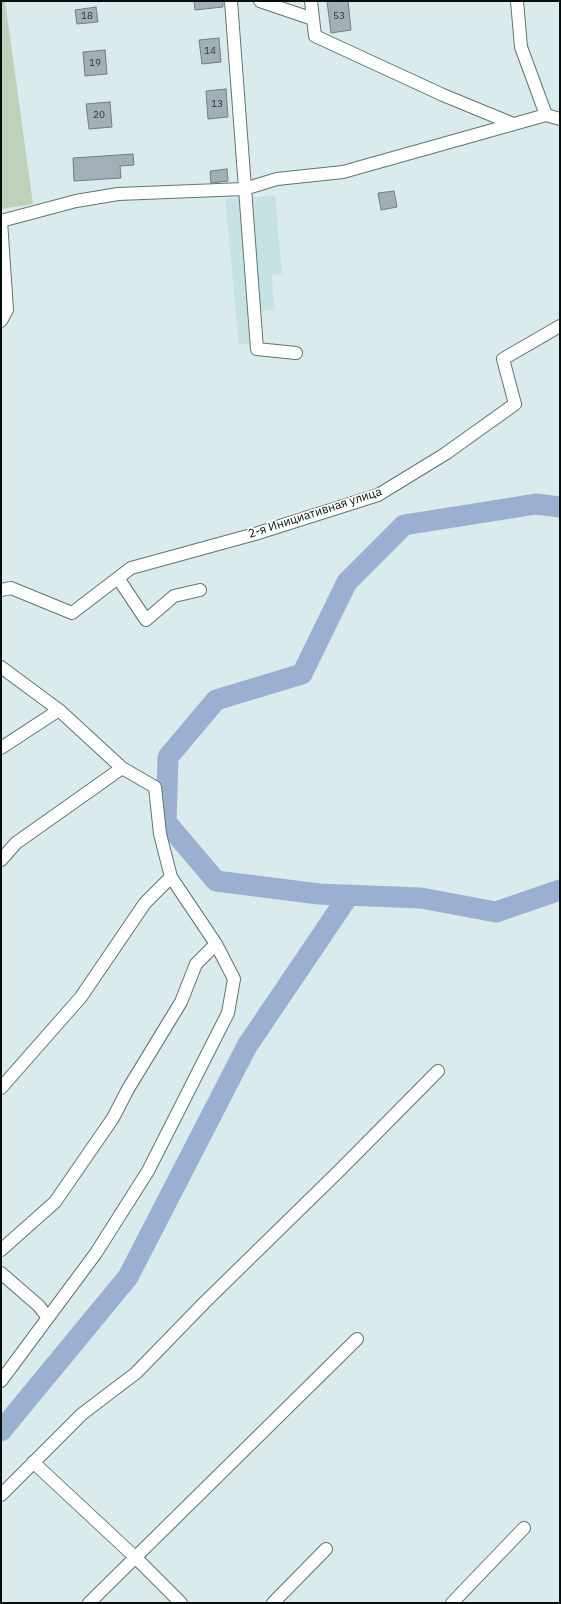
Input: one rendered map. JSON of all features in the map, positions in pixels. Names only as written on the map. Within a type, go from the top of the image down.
[{"type":"street","points":[[231,1],[257,349],[296,353]]},
{"type":"street","points":[[260,1],[313,19]]},
{"type":"street","points":[[310,1],[315,36],[443,95],[511,123]]},
{"type":"street","points":[[517,1],[522,47],[546,115]]},
{"type":"street","points":[[1,320],[7,310],[1,221],[76,201],[118,194],[244,189],[277,179],[343,172],[511,123],[546,115],[560,119]]},
{"type":"street","name":"2-я Инициативная улица","points":[[1,590],[11,588],[72,613],[131,568],[255,534],[378,494],[445,454],[515,404],[502,359],[560,326]]},
{"type":"street","points":[[118,578],[146,620],[174,596],[200,590]]},
{"type":"street","points":[[1,667],[59,710],[122,768],[155,787],[160,834],[171,877],[216,944],[234,979],[228,1013],[148,1171],[96,1253],[1,1381]]},
{"type":"street","points":[[1,748],[59,710]]},
{"type":"street","points":[[1,860],[16,843],[122,768]]},
{"type":"street","points":[[1,1088],[81,997],[145,903],[171,877]]},
{"type":"street","points":[[1,1250],[55,1202],[113,1118],[128,1089],[181,1002],[196,964],[216,944]]},
{"type":"street","points":[[1,1495],[32,1462],[82,1414],[136,1373],[438,1071]]},
{"type":"street","points":[[1,1273],[39,1306],[48,1318]]},
{"type":"street","points":[[89,1603],[357,1339]]},
{"type":"street","points":[[32,1462],[135,1557],[180,1603]]},
{"type":"street","points":[[452,1603],[524,1528]]},
{"type":"street","points":[[273,1603],[326,1549]]},
{"type":"shaded area","points":[[275,196],[282,274],[272,275],[274,310],[248,313],[250,344],[239,344],[225,199]]},
{"type":"green space","points":[[1,1],[5,1],[33,204],[1,209]]},
{"type":"building","points":[[194,1],[223,1],[223,7],[195,10]]},
{"type":"building","points":[[327,1],[348,1],[351,30],[331,33]]},
{"type":"building","points":[[96,7],[98,22],[77,24],[75,10]]},
{"type":"building","points":[[219,38],[221,62],[202,64],[199,40]]},
{"type":"building","points":[[105,50],[107,74],[85,76],[83,52]]},
{"type":"building","points":[[226,89],[228,117],[208,119],[206,91]]},
{"type":"building","points":[[110,102],[112,127],[89,129],[86,104]]},
{"type":"building","points":[[133,154],[134,165],[120,166],[121,178],[74,181],[73,158]]},
{"type":"building","points":[[227,169],[228,181],[211,183],[210,171]]},
{"type":"building","points":[[394,191],[397,207],[381,210],[378,193]]},
{"type":"waterway","points":[[560,507],[536,504],[404,525],[347,582],[302,674],[216,700],[168,757],[166,822],[216,881],[319,894],[421,898],[496,912],[560,890]]},
{"type":"waterway","points":[[1,1431],[128,1277],[247,1046],[349,895]]}]
